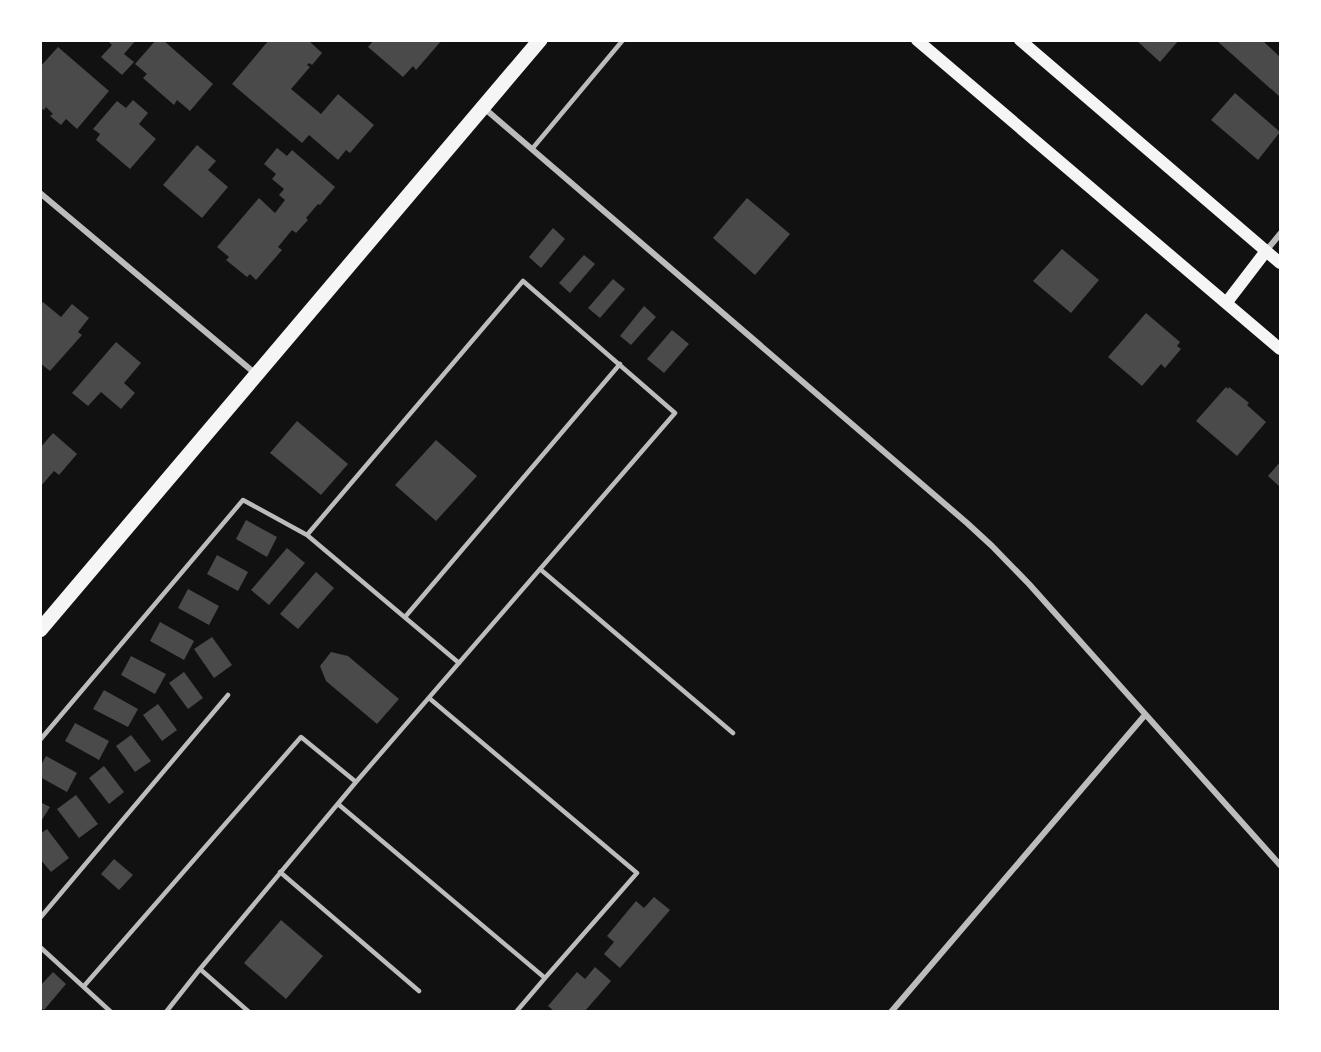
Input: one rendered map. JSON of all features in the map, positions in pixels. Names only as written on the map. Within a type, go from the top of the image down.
[{"type":"main road","points":[[40,630],[540,40]]},
{"type":"main road","points":[[917,40],[1281,349]]},
{"type":"main road","points":[[1020,40],[1281,263]]},
{"type":"main road","points":[[1227,302],[1266,251]]},
{"type":"street","points":[[483,107],[968,523],[1029,584],[1281,865]]},
{"type":"street","points":[[40,193],[257,376]]},
{"type":"street","points":[[1266,251],[1281,234]]},
{"type":"street","points":[[891,1011],[1145,715]]},
{"type":"lane","points":[[532,149],[623,40]]},
{"type":"lane","points":[[166,1011],[356,782],[675,413],[523,281],[307,536]]},
{"type":"lane","points":[[405,617],[620,364]]},
{"type":"lane","points":[[40,740],[243,500],[307,536],[459,663]]},
{"type":"lane","points":[[540,569],[733,733]]},
{"type":"lane","points":[[40,918],[228,695]]},
{"type":"lane","points":[[429,698],[637,873],[516,1011]]},
{"type":"lane","points":[[84,986],[301,737],[356,782]]},
{"type":"lane","points":[[338,804],[545,978]]},
{"type":"lane","points":[[280,872],[419,991]]},
{"type":"lane","points":[[40,947],[111,1011]]},
{"type":"lane","points":[[200,969],[249,1011]]},
{"type":"building","points":[[107,40],[136,40],[124,54],[134,62],[122,75],[101,57],[112,45]]},
{"type":"building","points":[[156,40],[163,40],[213,84],[190,111],[177,100],[174,105],[143,78],[147,74],[135,64]]},
{"type":"building","points":[[269,40],[308,40],[322,53],[312,65],[309,63],[307,65],[310,67],[291,89],[321,114],[338,94],[374,125],[350,153],[346,150],[338,160],[309,135],[302,143],[232,84]]},
{"type":"building","points":[[374,40],[442,40],[416,70],[413,66],[403,77],[368,47]]},
{"type":"building","points":[[1136,40],[1179,40],[1160,62]]},
{"type":"building","points":[[1216,40],[1262,40],[1280,57],[1280,97]]},
{"type":"building","points":[[58,47],[109,91],[77,129],[66,119],[61,125],[50,116],[53,114],[46,107],[44,110],[40,108],[40,67]]},
{"type":"building","points":[[1235,93],[1280,132],[1258,160],[1211,120]]},
{"type":"building","points":[[133,100],[148,113],[139,124],[156,139],[130,169],[96,140],[100,134],[93,129],[117,101],[126,108]]},
{"type":"building","points":[[197,145],[216,161],[208,170],[228,187],[202,218],[163,185]]},
{"type":"building","points":[[277,148],[287,156],[292,150],[335,187],[306,218],[308,220],[296,233],[292,230],[278,247],[282,250],[256,280],[250,274],[247,277],[226,260],[229,257],[217,247],[259,198],[275,213],[285,200],[279,195],[284,189],[272,179],[276,174],[264,164]]},
{"type":"building","points":[[747,198],[790,234],[755,275],[713,238]]},
{"type":"building","points":[[553,228],[565,239],[541,268],[529,257]]},
{"type":"building","points":[[1062,249],[1099,280],[1071,313],[1033,281]]},
{"type":"building","points":[[584,255],[595,264],[570,293],[559,283]]},
{"type":"building","points":[[613,279],[625,289],[600,318],[588,308]]},
{"type":"building","points":[[43,302],[61,317],[72,304],[89,318],[78,332],[82,335],[50,371],[40,363],[40,304]]},
{"type":"building","points":[[644,306],[656,317],[631,345],[620,336]]},
{"type":"building","points":[[1146,313],[1180,342],[1177,346],[1181,349],[1165,368],[1161,364],[1142,386],[1108,357]]},
{"type":"building","points":[[672,330],[689,344],[664,373],[647,359]]},
{"type":"building","points":[[116,342],[141,363],[124,383],[135,393],[121,409],[101,392],[88,406],[72,393]]},
{"type":"building","points":[[1226,387],[1249,403],[1247,405],[1266,422],[1237,456],[1196,421]]},
{"type":"building","points":[[297,421],[348,464],[321,495],[270,453]]},
{"type":"building","points":[[53,433],[77,454],[59,475],[54,471],[40,487],[40,448]]},
{"type":"building","points":[[436,440],[477,476],[436,521],[395,485]]},
{"type":"building","points":[[1280,462],[1280,487],[1268,476]]},
{"type":"building","points":[[246,520],[277,537],[267,557],[236,539]]},
{"type":"building","points":[[287,548],[305,563],[269,605],[251,590]]},
{"type":"building","points":[[217,555],[248,572],[238,591],[207,574]]},
{"type":"building","points":[[316,572],[334,588],[298,629],[280,614]]},
{"type":"building","points":[[188,589],[219,606],[209,625],[178,608]]},
{"type":"building","points":[[160,622],[194,641],[184,660],[150,641]]},
{"type":"building","points":[[212,637],[232,665],[214,678],[194,649]]},
{"type":"building","points":[[331,652],[348,656],[399,699],[377,724],[326,681],[320,666]]},
{"type":"building","points":[[131,656],[166,674],[155,694],[121,675]]},
{"type":"building","points":[[184,672],[203,698],[188,709],[169,683]]},
{"type":"building","points":[[104,690],[138,709],[128,727],[93,709]]},
{"type":"building","points":[[158,704],[177,730],[162,741],[143,715]]},
{"type":"building","points":[[75,723],[109,741],[99,760],[65,741]]},
{"type":"building","points":[[131,735],[151,761],[135,772],[116,746]]},
{"type":"building","points":[[46,756],[77,773],[67,792],[40,777],[40,767]]},
{"type":"building","points":[[104,766],[124,792],[109,804],[89,778]]},
{"type":"building","points":[[76,795],[98,824],[79,838],[57,809]]},
{"type":"building","points":[[40,802],[50,807],[40,823]]},
{"type":"building","points":[[47,829],[69,858],[51,872],[40,859],[40,834]]},
{"type":"building","points":[[114,859],[133,875],[119,890],[101,874]]},
{"type":"building","points":[[654,897],[670,910],[620,968],[604,954],[614,942],[607,936],[636,901],[644,908]]},
{"type":"building","points":[[281,920],[323,956],[286,999],[244,963]]},
{"type":"building","points":[[595,967],[611,981],[585,1011],[554,1011],[548,1006],[577,972],[585,979]]},
{"type":"building","points":[[53,972],[66,984],[44,1010],[40,1007],[40,986]]}]
